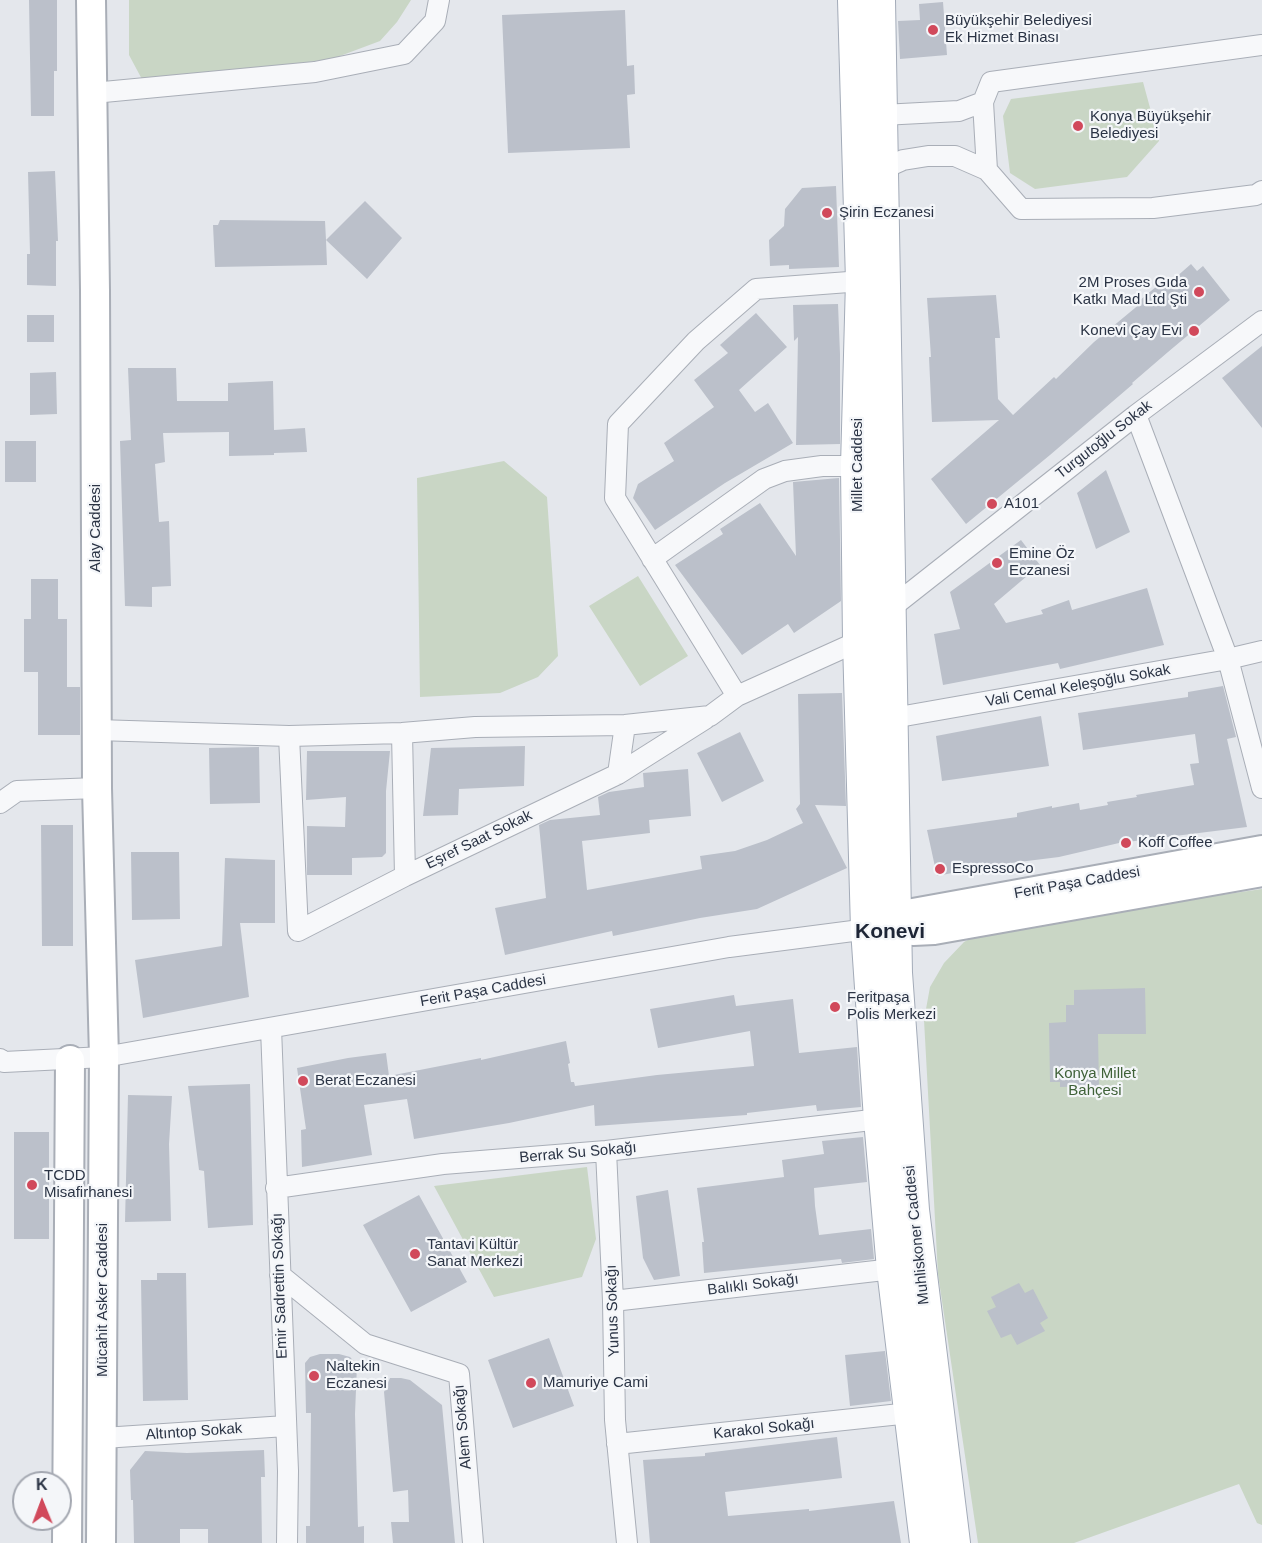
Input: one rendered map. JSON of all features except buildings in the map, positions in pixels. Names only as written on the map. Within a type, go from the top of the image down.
[{"type":"main road","name":"Alay Caddesi","points":[[91,0],[97,788],[104,1056]]},
{"type":"main road","name":"Millet Caddesi","points":[[854,0],[862,281],[857,466],[867,929]]},
{"type":"main road","name":"Millet Caddesi","points":[[879,0],[897,925]]},
{"type":"main road","name":"Ferit Paşa Caddesi","points":[[897,925],[913,913],[1262,850]]},
{"type":"main road","name":"Ferit Paşa Caddesi","points":[[897,925],[913,931],[934,930],[1262,872]]},
{"type":"main road","name":"Muhliskoner Caddesi","points":[[897,925],[896,973],[913,1210],[954,1543]]},
{"type":"main road","name":"Muhliskoner Caddesi","points":[[867,929],[880,1119],[894,1269],[926,1543]]},
{"type":"main road","name":"Mücahit Asker Caddesi","points":[[101,1543],[104,1056]]},
{"type":"main road","points":[[67,1543],[70,1060]]},
{"type":"street","points":[[93,93],[315,72],[404,54],[435,21],[439,0]]},
{"type":"street","points":[[987,170],[983,102],[991,82],[1262,45]]},
{"type":"street","points":[[882,115],[959,111],[983,102]]},
{"type":"street","points":[[883,169],[903,160],[928,156],[955,156],[987,170],[1021,209],[1152,208],[1256,195],[1262,191]]},
{"type":"street","points":[[737,696],[615,498],[618,424],[696,341],[756,289],[862,281]]},
{"type":"street","name":"Turgutoğlu Sokak","points":[[891,608],[1136,415],[1262,321]]},
{"type":"street","points":[[1136,415],[1228,659],[1262,788]]},
{"type":"street","points":[[652,559],[764,479],[785,471],[822,466],[857,466]]},
{"type":"street","name":"Eşref Saat Sokak","points":[[289,736],[298,931],[405,876],[618,774],[710,716],[737,696],[859,641]]},
{"type":"street","name":"Vali Cemal Keleşoğlu Sokak","points":[[893,718],[1262,651]]},
{"type":"street","points":[[97,730],[289,736],[402,733],[475,727],[625,725],[710,716]]},
{"type":"street","points":[[618,774],[625,725]]},
{"type":"street","points":[[402,733],[405,876]]},
{"type":"street","points":[[0,803],[17,791],[97,788]]},
{"type":"street","name":"Ferit Paşa Caddesi","points":[[1,1063],[104,1056],[729,947],[897,925]]},
{"type":"street","name":"Emir Sadrettin Sokağı","points":[[271,1028],[286,1426],[287,1543]]},
{"type":"street","name":"Berrak Su Sokağı","points":[[276,1188],[443,1164],[606,1151],[880,1119]]},
{"type":"street","name":"Yunus Sokağı","points":[[606,1151],[613,1301],[615,1420],[627,1543]]},
{"type":"street","name":"Balıklı Sokağı","points":[[613,1301],[894,1269]]},
{"type":"street","name":"Alem Sokağı","points":[[280,1275],[365,1344],[459,1374],[473,1543]]},
{"type":"street","name":"Karakol Sokağı","points":[[617,1444],[910,1413]]},
{"type":"street","name":"Altıntop Sokak","points":[[103,1438],[286,1426]]},
{"type":"green space","points":[[129,0],[411,0],[397,22],[380,41],[332,59],[144,83],[129,55]]},
{"type":"green space","points":[[1143,82],[1159,141],[1127,177],[1035,189],[1010,173],[1003,116],[1011,99]]},
{"type":"green space","points":[[504,461],[547,497],[558,656],[538,677],[500,693],[420,697],[417,478]]},
{"type":"green space","points":[[638,576],[688,656],[640,686],[589,606]]},
{"type":"green space","name":"Konya Millet Bahçesi","points":[[1262,889],[1262,1525],[1257,1523],[1239,1484],[1074,1543],[978,1543],[938,1274],[924,1020],[930,987],[944,963],[964,942],[988,929]]},
{"type":"green space","points":[[587,1167],[596,1239],[582,1277],[494,1297],[434,1186]]},
{"type":"place","name":"Büyükşehir Belediyesi Ek Hizmet Binası","points":[[933,30]]},
{"type":"place","name":"Konya Büyükşehir Belediyesi","points":[[1078,126]]},
{"type":"place","name":"Şirin Eczanesi","points":[[827,213]]},
{"type":"place","name":"2M Proses Gıda Katkı Mad Ltd Şti","points":[[1199,292]]},
{"type":"place","name":"Konevi Çay Evi","points":[[1194,331]]},
{"type":"place","name":"A101","points":[[992,504]]},
{"type":"place","name":"Emine Öz Eczanesi","points":[[997,563]]},
{"type":"place","name":"Koff Coffee","points":[[1126,843]]},
{"type":"place","name":"EspressoCo","points":[[940,869]]},
{"type":"place","name":"Feritpaşa Polis Merkezi","points":[[835,1007]]},
{"type":"place","name":"Berat Eczanesi","points":[[303,1081]]},
{"type":"place","name":"TCDD Misafirhanesi","points":[[32,1185]]},
{"type":"place","name":"Tantavi Kültür Sanat Merkezi","points":[[415,1254]]},
{"type":"place","name":"Naltekin Eczanesi","points":[[314,1376]]},
{"type":"place","name":"Mamuriye Cami","points":[[531,1383]]},
{"type":"district","name":"Konevi","points":[[890,932]]}]
